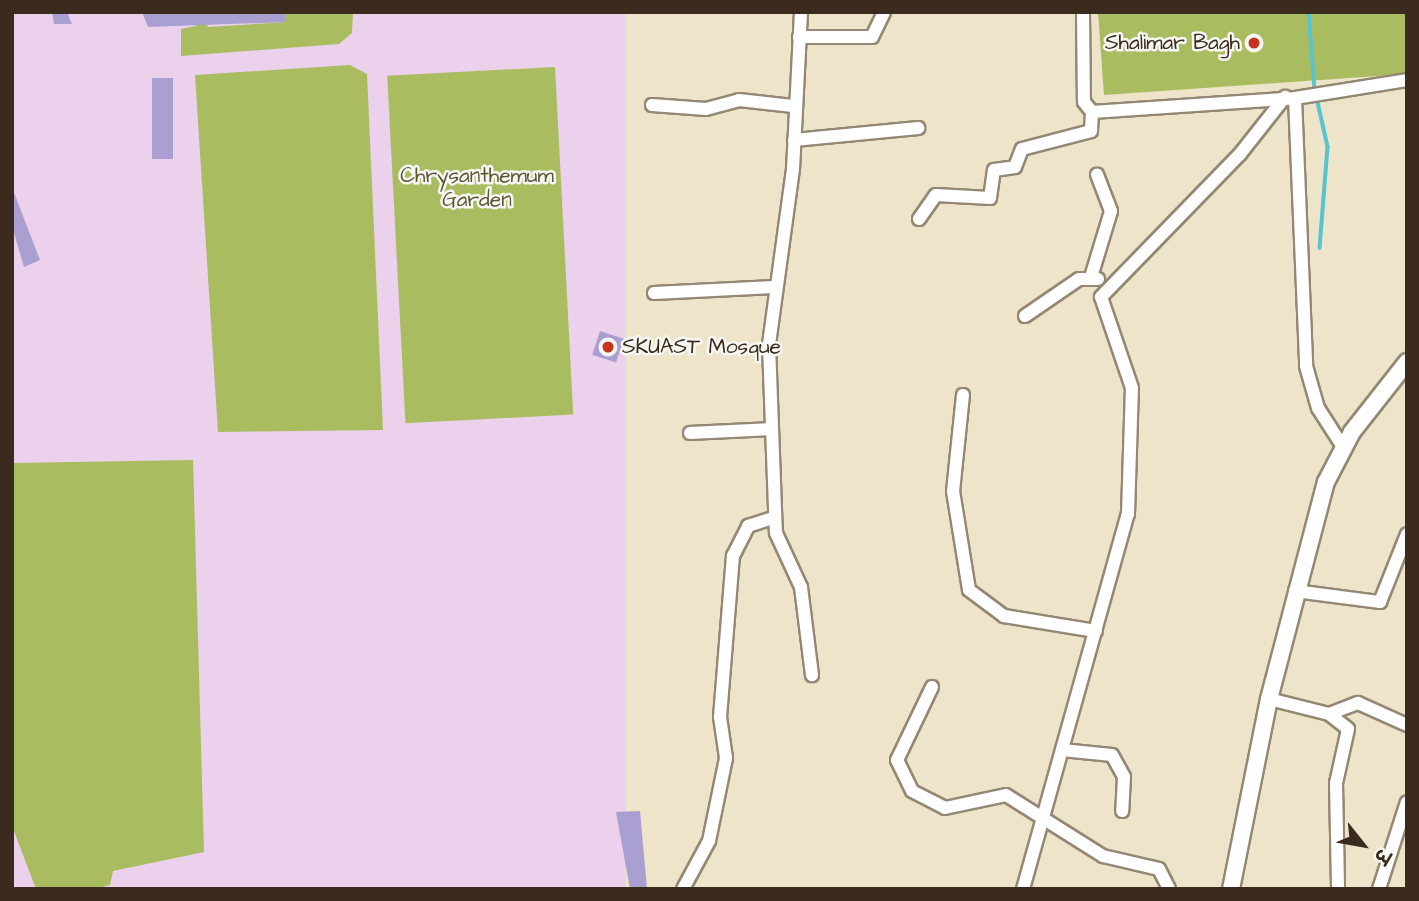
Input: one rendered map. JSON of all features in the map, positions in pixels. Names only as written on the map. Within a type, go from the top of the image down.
[{"type":"main road","points":[[1231,889],[1269,699],[1295,591],[1326,482],[1343,447],[1407,362]]},
{"type":"street","points":[[801,12],[793,106],[794,140],[774,287],[772,429],[775,517],[780,547],[801,587],[812,676]]},
{"type":"street","points":[[799,37],[872,37],[884,12]]},
{"type":"street","points":[[919,219],[936,195],[990,198],[994,170],[1015,167],[1022,149],[1091,131],[1092,112],[1084,102],[1083,12]]},
{"type":"street","points":[[1092,112],[1322,95],[1407,80]]},
{"type":"street","points":[[1023,889],[1128,513],[1133,404],[1125,365],[1102,313],[1105,287],[1224,172],[1296,97]]},
{"type":"street","points":[[1296,97],[1306,366],[1318,408],[1343,447]]},
{"type":"street","points":[[652,105],[706,109],[745,100],[793,106]]},
{"type":"street","points":[[794,140],[918,128]]},
{"type":"street","points":[[1025,316],[1054,293],[1091,277],[1111,211],[1097,175]]},
{"type":"street","points":[[1091,277],[1105,287]]},
{"type":"street","points":[[654,292],[774,287]]},
{"type":"street","points":[[964,395],[953,491],[969,590],[1003,616],[1096,631]]},
{"type":"street","points":[[690,433],[772,429]]},
{"type":"street","points":[[683,889],[709,841],[723,780],[720,717],[736,545],[748,526],[775,517]]},
{"type":"street","points":[[1295,591],[1380,602],[1407,534]]},
{"type":"street","points":[[932,687],[899,750],[903,781],[938,807],[1001,793],[1041,822],[1121,864],[1159,869],[1169,889]]},
{"type":"street","points":[[1269,699],[1329,715],[1345,724],[1348,738],[1336,783],[1338,889]]},
{"type":"street","points":[[1329,715],[1358,703],[1407,725]]},
{"type":"street","points":[[1062,750],[1112,755],[1124,777],[1122,811]]},
{"type":"street","points":[[1379,889],[1407,802]]},
{"type":"shaded area","points":[[12,12],[626,12],[626,889],[12,889]]},
{"type":"green space","points":[[285,12],[353,12],[352,33],[339,44],[181,56],[181,29],[196,26],[196,17],[204,15],[208,27],[286,22]]},
{"type":"green space","name":"Shalimar Bagh","points":[[1098,12],[1407,12],[1407,74],[1104,95]]},
{"type":"green space","points":[[350,65],[367,74],[383,430],[218,432],[195,75]]},
{"type":"green space","name":"Chrysanthemum Garden","points":[[555,67],[573,415],[405,423],[387,76]]},
{"type":"green space","points":[[193,460],[204,852],[113,871],[110,885],[96,889],[36,889],[12,826],[12,463]]},
{"type":"building","points":[[52,12],[67,12],[72,24],[54,24]]},
{"type":"building","points":[[142,12],[285,12],[286,22],[148,27]]},
{"type":"building","points":[[152,78],[173,78],[173,159],[152,159]]},
{"type":"building","points":[[13,190],[40,260],[24,267],[12,226]]},
{"type":"building","name":"SKUAST Mosque","points":[[600,331],[624,339],[616,363],[592,355]]},
{"type":"building","points":[[640,811],[647,889],[630,889],[616,812]]},
{"type":"waterway","points":[[1309,12],[1315,90]]},
{"type":"waterway","points":[[1317,98],[1328,147],[1320,248]]},
{"type":"place","name":"Shalimar Bagh","points":[[1254,43]]},
{"type":"place","name":"SKUAST Mosque","points":[[608,347]]}]
